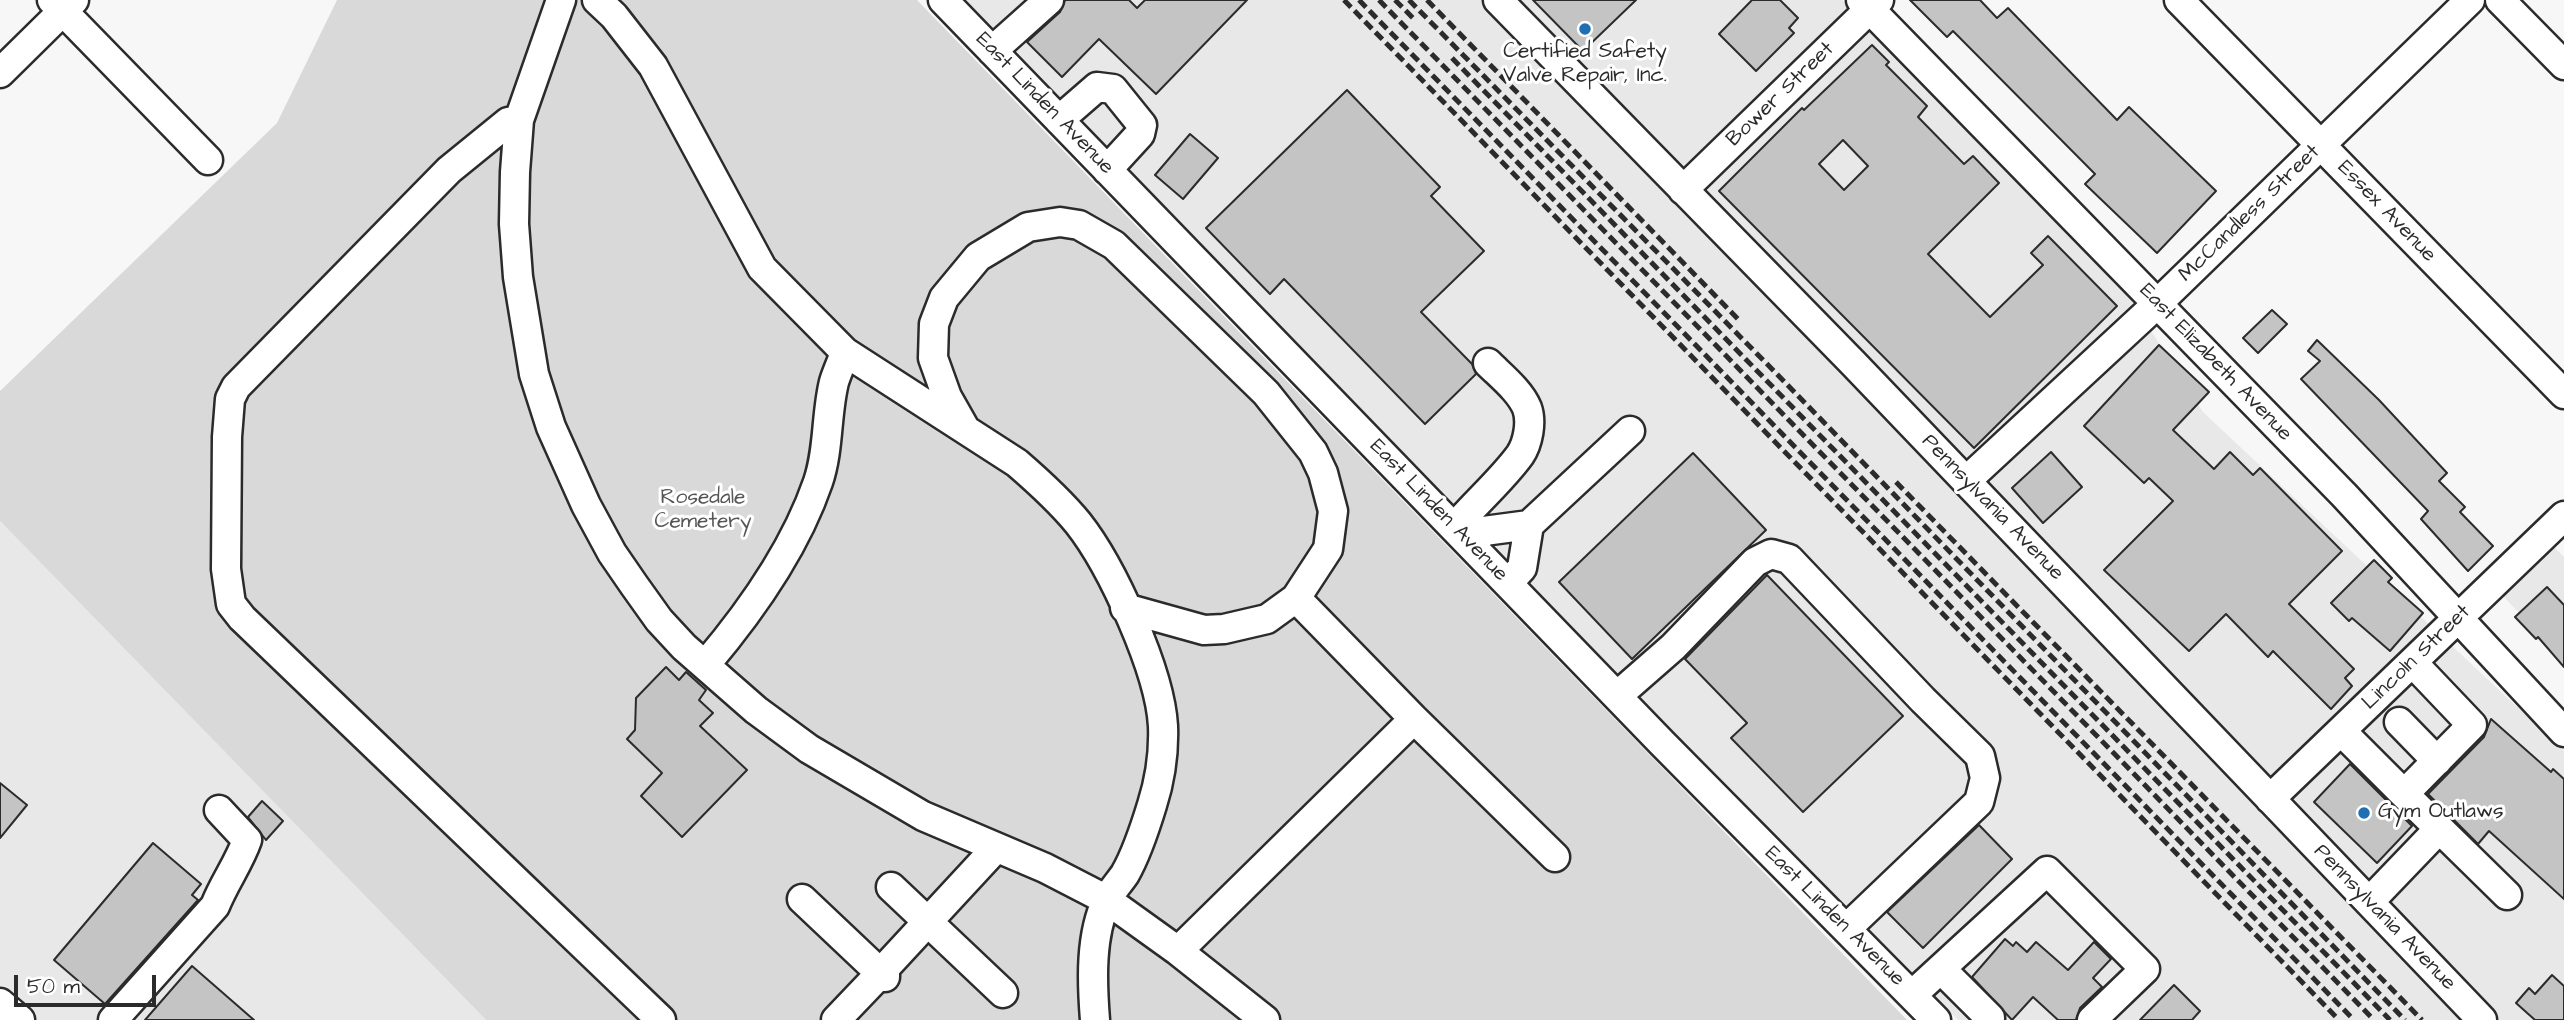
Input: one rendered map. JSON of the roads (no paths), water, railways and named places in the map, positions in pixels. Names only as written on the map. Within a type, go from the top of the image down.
[{"type":"street","points":[[561,0],[519,120],[514,224],[518,277],[534,374],[551,427],[586,505],[612,553],[659,620],[684,647],[756,710],[809,749],[923,816],[1045,869],[1107,900],[1178,951],[1265,1020]]},
{"type":"street","points":[[597,0],[614,16],[653,66],[762,268],[845,352],[1017,463],[1043,486],[1077,523],[1097,551],[1137,632],[1163,725],[1162,760],[1153,802],[1141,836],[1125,873],[1107,900],[1097,934],[1092,986],[1095,1020]]},
{"type":"street","name":"East Linden Avenue","points":[[943,0],[1617,696],[1936,1020]]},
{"type":"street","points":[[992,51],[1049,0]]},
{"type":"street","name":"Pennsylvania Avenue","points":[[1498,0],[1966,481],[2482,1020]]},
{"type":"street","name":"Essex Avenue","points":[[2179,0],[2564,394]]},
{"type":"street","name":"McCandless Street","points":[[1966,481],[2157,304],[2470,0]]},
{"type":"street","points":[[2500,0],[2564,65]]},
{"type":"street","name":"Bower Street","points":[[1683,190],[1870,3]]},
{"type":"street","name":"East Elizabeth Avenue","points":[[1870,3],[2157,304],[2344,495],[2564,732]]},
{"type":"street","points":[[0,73],[63,4],[208,160]]},
{"type":"street","points":[[1059,120],[1097,86],[1113,89],[1142,125],[1140,134],[1107,170]]},
{"type":"street","points":[[519,120],[508,122],[449,170],[236,387],[230,399],[227,437],[226,569],[231,604],[242,618],[661,1020]]},
{"type":"street","points":[[964,428],[947,397],[933,358],[934,324],[944,298],[978,257],[1028,227],[1060,222],[1079,225],[1114,245],[1266,393],[1312,452],[1322,472],[1333,511],[1328,548],[1296,598],[1267,619],[1224,629],[1204,630],[1125,608]]},
{"type":"street","points":[[706,664],[730,636],[764,587],[798,528],[818,481],[834,382],[845,352]]},
{"type":"street","points":[[1463,536],[1521,454],[1528,437],[1527,409],[1520,397],[1488,363]]},
{"type":"street","points":[[1463,536],[1529,525],[1630,431]]},
{"type":"street","name":"Lincoln Street","points":[[2270,799],[2564,516]]},
{"type":"street","points":[[1508,583],[1522,568],[1529,525]]},
{"type":"street","points":[[1617,696],[1673,646],[1755,562],[1771,554],[1789,559],[1980,756],[1985,778],[1979,802],[1846,929]]},
{"type":"street","points":[[1296,598],[1414,719],[1555,857]]},
{"type":"street","points":[[2404,794],[2472,725],[2413,663]]},
{"type":"street","points":[[1178,951],[1414,719]]},
{"type":"street","points":[[2399,722],[2437,761]]},
{"type":"street","points":[[2341,731],[2507,895]]},
{"type":"street","points":[[113,1020],[215,906],[221,889],[243,851],[247,840],[219,810]]},
{"type":"street","points":[[2369,902],[2439,829]]},
{"type":"street","points":[[836,1020],[996,848]]},
{"type":"street","points":[[1912,995],[2047,871],[2145,969],[2092,1020]]},
{"type":"street","points":[[891,887],[1003,993]]},
{"type":"street","points":[[802,899],[879,972]]},
{"type":"street","points":[[1941,968],[1990,1018]]},
{"type":"street","points":[[0,1003],[20,1020]]},
{"type":"railway","points":[[1344,0],[2339,1020]]},
{"type":"railway","points":[[1359,0],[2354,1020]]},
{"type":"railway","points":[[1379,0],[2374,1020]]},
{"type":"railway","points":[[1395,0],[1413,18]]},
{"type":"railway","points":[[1409,0],[2405,1020]]},
{"type":"railway","points":[[1427,0],[1738,319]]},
{"type":"railway","points":[[1452,58],[2390,1020]]},
{"type":"railway","points":[[1896,482],[2422,1020]]},
{"type":"place","name":"Certified Safety Valve Repair, Inc.","points":[[1585,29]]},
{"type":"place","name":"Gym Outlaws","points":[[2364,813]]},
{"type":"park label","name":"Rosedale Cemetery","points":[[703,511]]}]
